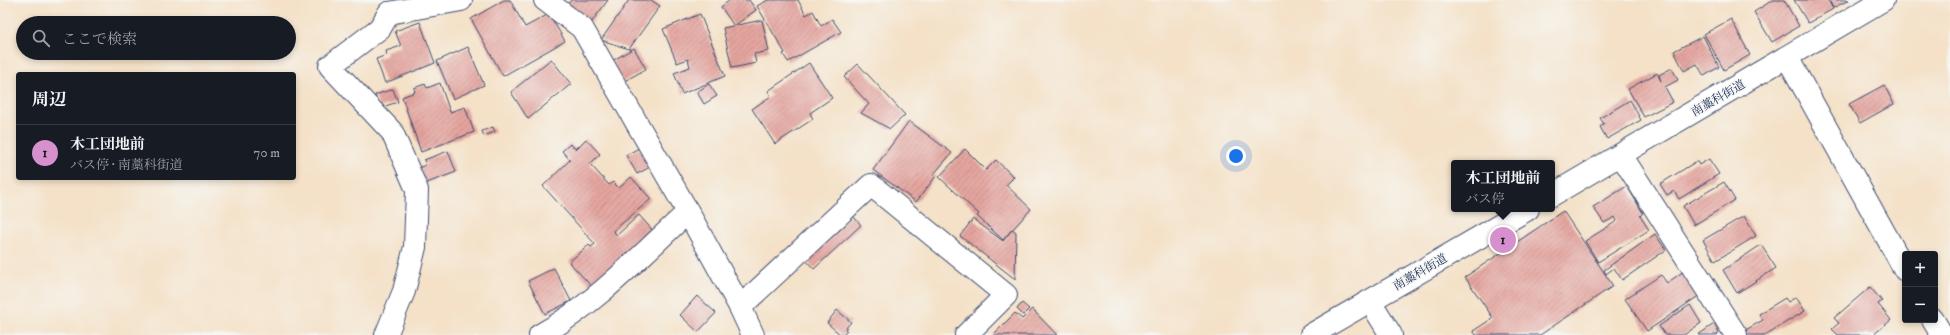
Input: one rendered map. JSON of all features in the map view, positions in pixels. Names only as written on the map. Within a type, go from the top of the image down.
[{"type":"street","points":[[386,335],[404,291],[415,247],[417,190],[392,132],[330,66],[380,28],[384,7],[461,0]]},
{"type":"street","points":[[545,0],[582,28],[688,212],[740,307],[753,335]]},
{"type":"street","name":"南藁科街道","points":[[1555,193],[1883,0]]},
{"type":"street","points":[[1787,57],[1902,265]]},
{"type":"street","points":[[1621,155],[1736,335]]},
{"type":"street","points":[[740,307],[871,185],[1006,295],[966,335]]},
{"type":"street","points":[[540,335],[559,325],[604,289],[688,212]]},
{"type":"street","name":"南藁科街道","points":[[1311,335],[1523,212]]},
{"type":"street","points":[[1370,301],[1390,335]]},
{"type":"street","points":[[1935,323],[1942,335]]},
{"type":"building","points":[[504,0],[510,0],[525,27],[549,14],[565,41],[503,76],[471,19]]},
{"type":"building","points":[[571,0],[608,0],[591,23],[568,4]]},
{"type":"building","points":[[629,0],[651,0],[660,6],[629,49],[601,40]]},
{"type":"building","points":[[730,0],[749,0],[756,10],[734,26],[721,7]]},
{"type":"building","points":[[768,0],[798,0],[806,15],[813,11],[821,26],[832,19],[841,32],[788,62],[783,54],[785,53],[757,6]]},
{"type":"building","points":[[1773,0],[1784,0],[1799,26],[1772,42],[1754,12]]},
{"type":"building","points":[[1794,0],[1828,0],[1833,9],[1808,23]]},
{"type":"building","points":[[1829,0],[1849,0],[1833,8]]},
{"type":"building","points":[[700,14],[725,76],[682,94],[674,73],[690,67],[688,59],[677,63],[663,29]]},
{"type":"building","points":[[1731,19],[1750,55],[1724,70],[1704,34]]},
{"type":"building","points":[[762,20],[769,51],[754,54],[756,63],[732,68],[723,28]]},
{"type":"building","points":[[420,22],[435,63],[385,83],[376,59],[387,55],[386,51],[401,46],[395,31]]},
{"type":"building","points":[[1703,36],[1719,67],[1704,76],[1697,64],[1684,71],[1674,51]]},
{"type":"building","points":[[468,47],[484,85],[453,99],[437,61]]},
{"type":"building","points":[[634,48],[646,69],[623,82],[612,61]]},
{"type":"building","points":[[551,59],[571,84],[528,119],[511,92]]},
{"type":"building","points":[[809,63],[832,98],[810,113],[813,119],[775,144],[752,109],[771,96],[768,91]]},
{"type":"building","points":[[858,64],[905,115],[890,129],[861,113],[869,104],[844,77]]},
{"type":"building","points":[[1672,68],[1678,80],[1665,87],[1673,102],[1644,117],[1628,89],[1657,73],[1661,81],[1659,75]]},
{"type":"building","points":[[440,83],[450,112],[465,107],[474,132],[421,152],[402,97],[415,92],[414,88],[425,84],[427,88]]},
{"type":"building","points":[[709,84],[717,96],[704,104],[697,92]]},
{"type":"building","points":[[1884,85],[1894,104],[1860,123],[1849,104]]},
{"type":"building","points":[[393,89],[398,102],[379,108],[375,95]]},
{"type":"building","points":[[1630,100],[1641,120],[1607,139],[1600,127],[1604,124],[1600,118]]},
{"type":"building","points":[[909,121],[952,153],[933,175],[936,176],[916,202],[873,170]]},
{"type":"building","points":[[493,127],[495,132],[484,136],[482,131]]},
{"type":"building","points":[[586,139],[600,154],[590,164],[609,185],[613,182],[619,188],[631,177],[651,199],[613,231],[617,235],[639,215],[655,233],[594,289],[569,262],[589,245],[591,247],[595,244],[543,186],[570,160],[562,151],[570,144],[576,149]]},
{"type":"building","points":[[639,148],[650,167],[637,174],[626,155]]},
{"type":"building","points":[[965,149],[986,170],[996,160],[1014,177],[1006,185],[1031,209],[1003,240],[977,216],[979,214],[939,177]]},
{"type":"building","points":[[448,151],[456,172],[424,184],[418,168],[426,165],[424,160]]},
{"type":"building","points":[[1709,159],[1719,174],[1679,199],[1674,191],[1667,195],[1660,184],[1697,161],[1699,165]]},
{"type":"building","points":[[1724,182],[1735,200],[1694,225],[1683,206]]},
{"type":"building","points":[[1627,186],[1643,213],[1640,216],[1649,230],[1598,262],[1585,241],[1617,221],[1615,217],[1604,223],[1593,207]]},
{"type":"building","points":[[1563,211],[1613,286],[1540,335],[1476,335],[1473,331],[1493,318],[1465,277]]},
{"type":"building","points":[[852,215],[861,225],[814,269],[804,258]]},
{"type":"building","points":[[1744,216],[1756,236],[1715,261],[1703,240]]},
{"type":"building","points":[[973,219],[1003,241],[1012,229],[1016,232],[1015,279],[960,236]]},
{"type":"building","points":[[1655,234],[1666,250],[1622,280],[1614,268],[1606,274],[1604,270]]},
{"type":"building","points":[[1761,245],[1776,268],[1737,293],[1723,270]]},
{"type":"building","points":[[554,268],[571,301],[545,314],[528,281]]},
{"type":"building","points":[[1684,271],[1700,295],[1647,331],[1625,299],[1661,275],[1667,283]]},
{"type":"building","points":[[1870,287],[1882,301],[1878,304],[1891,320],[1873,335],[1838,335],[1832,329],[1839,323],[1834,318]]},
{"type":"building","points":[[697,296],[716,313],[698,332],[680,315]]},
{"type":"building","points":[[1796,297],[1805,311],[1765,335],[1746,335],[1744,331],[1763,320],[1759,314],[1785,298],[1788,302]]},
{"type":"building","points":[[1022,303],[1029,309],[1023,315],[1017,309]]},
{"type":"building","points":[[1690,305],[1701,323],[1684,335],[1665,335],[1659,326]]},
{"type":"building","points":[[1032,309],[1057,335],[993,335],[1015,313],[1022,319]]},
{"type":"building","points":[[837,310],[851,322],[845,329],[847,331],[843,335],[827,323]]},
{"type":"building","points":[[1714,324],[1719,333],[1717,335],[1698,335]]},
{"type":"place","name":"木工団地前","points":[[1503,240]]}]
